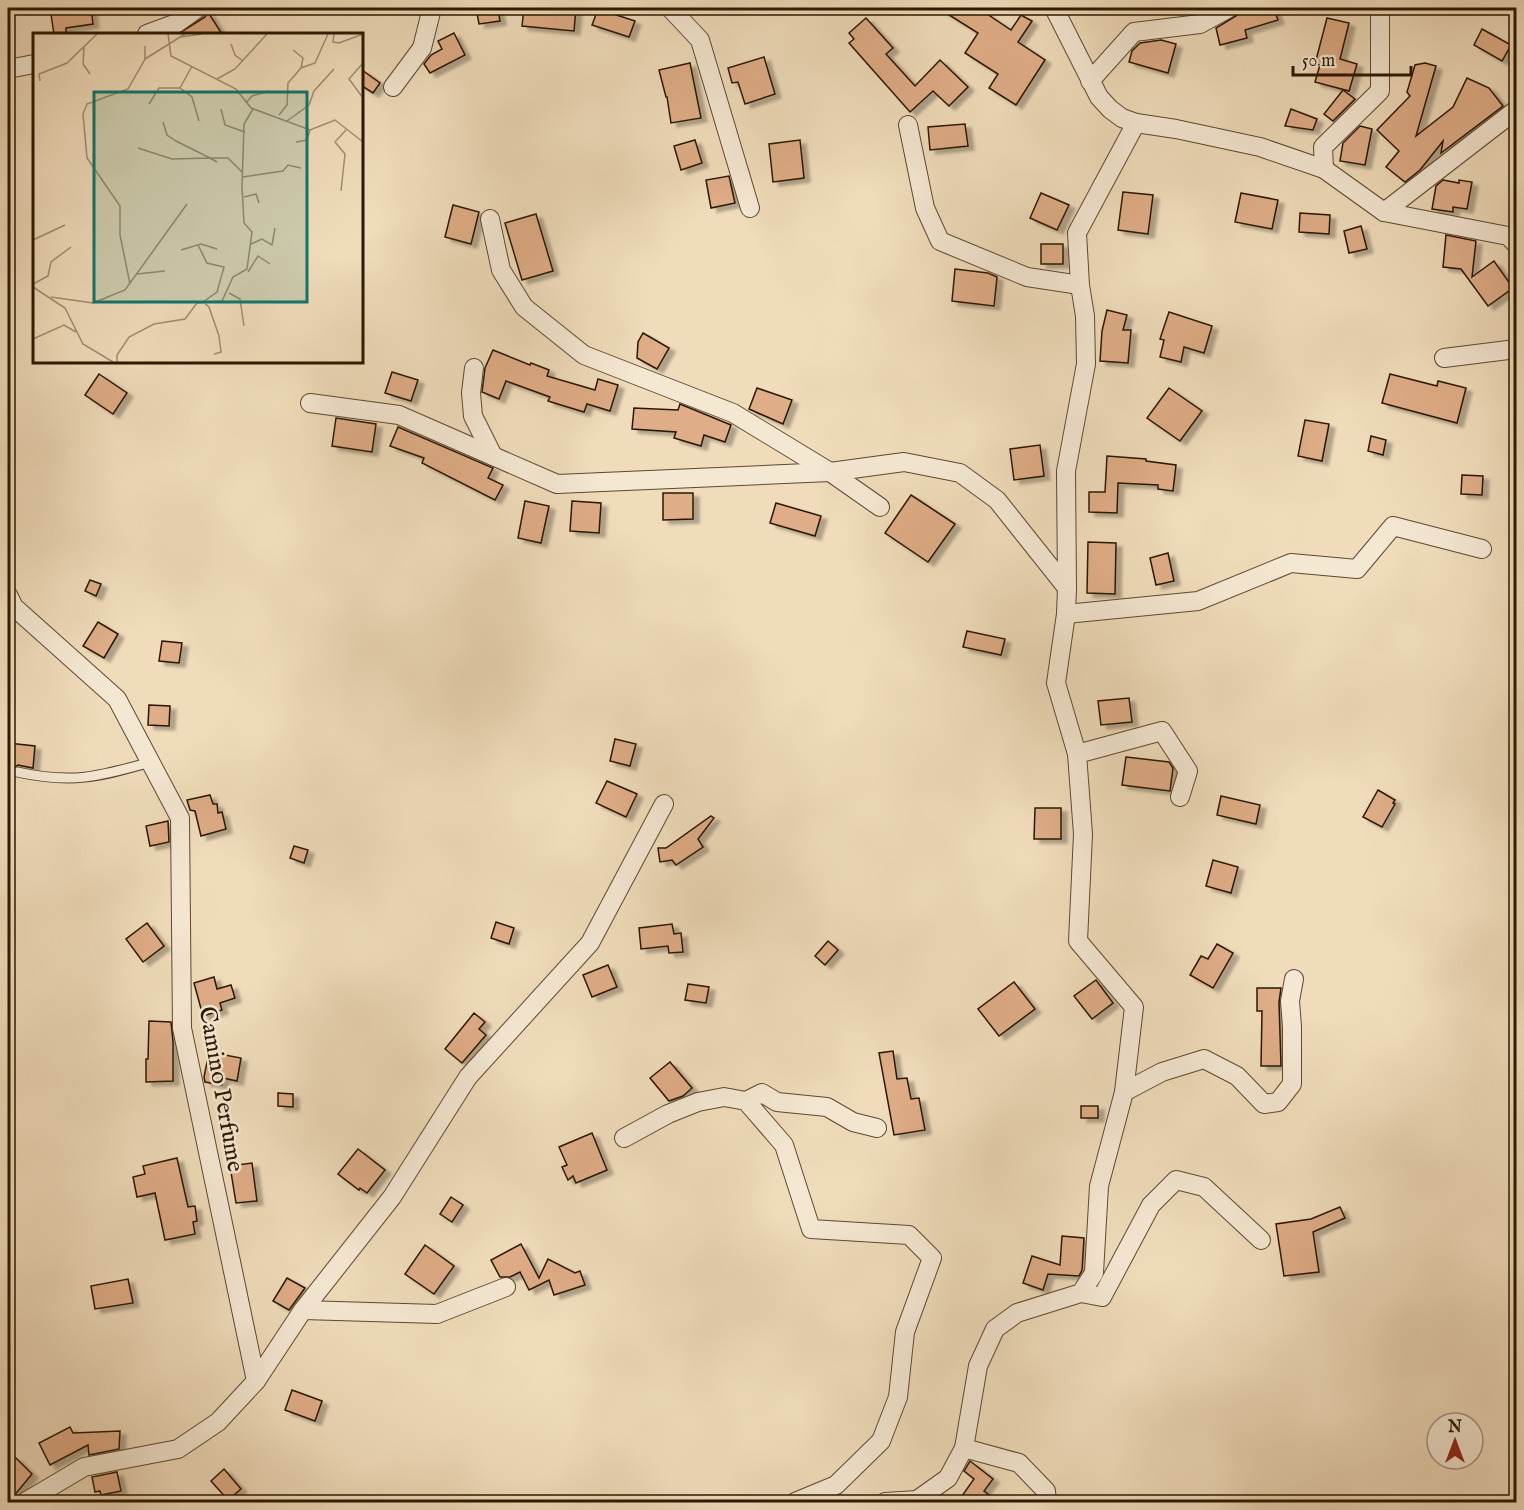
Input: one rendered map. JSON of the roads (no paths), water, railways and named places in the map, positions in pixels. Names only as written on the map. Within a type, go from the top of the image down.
[{"type":"street","points":[[150,33],[177,23],[198,8]]},
{"type":"street","points":[[393,87],[422,48],[432,8]]},
{"type":"street","points":[[670,8],[700,40],[750,208]]},
{"type":"street","points":[[1054,8],[1098,97],[1122,118],[1136,123],[1260,147],[1324,169],[1384,212],[1508,236],[1516,244]]},
{"type":"street","points":[[1324,169],[1323,147],[1380,91],[1380,8]]},
{"type":"street","points":[[1090,81],[1134,32],[1200,24],[1222,10]]},
{"type":"street","points":[[8,69],[33,64]]},
{"type":"street","points":[[1384,212],[1516,110]]},
{"type":"street","points":[[1082,1293],[1094,1273],[1098,1186],[1124,1092],[1134,1007],[1078,941],[1083,834],[1077,754],[1056,682],[1066,614],[1066,471],[1086,364],[1085,316],[1080,285],[1077,233],[1136,123]]},
{"type":"street","points":[[908,125],[925,208],[940,241],[1027,277],[1080,285]]},
{"type":"street","points":[[490,219],[501,270],[524,307],[584,355],[733,413],[830,472],[880,507]]},
{"type":"street","points":[[1444,358],[1516,349]]},
{"type":"street","points":[[474,368],[471,393],[473,416],[492,456]]},
{"type":"street","points":[[310,403],[399,415],[557,484],[830,472],[904,462],[960,473],[997,500],[1067,588]]},
{"type":"street","points":[[1066,614],[1198,601],[1291,563],[1357,569],[1393,526],[1482,549]]},
{"type":"street","name":"Camino Perfume","points":[[8,595],[14,607],[117,699],[180,818],[182,1028],[256,1381]]},
{"type":"street","points":[[1077,754],[1162,730],[1188,771],[1180,797]]},
{"type":"street","points":[[25,1503],[84,1467],[178,1449],[218,1422],[256,1381],[303,1310],[392,1197],[468,1077],[590,943],[664,804]]},
{"type":"street","points":[[1124,1092],[1162,1072],[1204,1059],[1238,1076],[1264,1104],[1278,1102],[1292,1084],[1290,1001],[1294,978]]},
{"type":"street","points":[[624,1138],[668,1114],[698,1102],[724,1097],[746,1101],[762,1093],[777,1102],[806,1103],[827,1107],[854,1122],[877,1128]]},
{"type":"street","points":[[746,1101],[784,1145],[811,1229],[909,1235],[932,1258],[905,1332],[898,1397],[881,1441],[836,1485],[795,1503]]},
{"type":"street","points":[[885,1503],[917,1500],[948,1478],[964,1448],[978,1366],[995,1329],[1017,1313],[1082,1293],[1102,1297],[1151,1205],[1176,1180],[1204,1187],[1261,1240]]},
{"type":"street","points":[[303,1310],[437,1314],[495,1287]]},
{"type":"street","points":[[964,1448],[1019,1463],[1046,1491],[1047,1503]]},
{"type":"lane","points":[[17,772],[42,777],[89,778],[151,762]]}]
